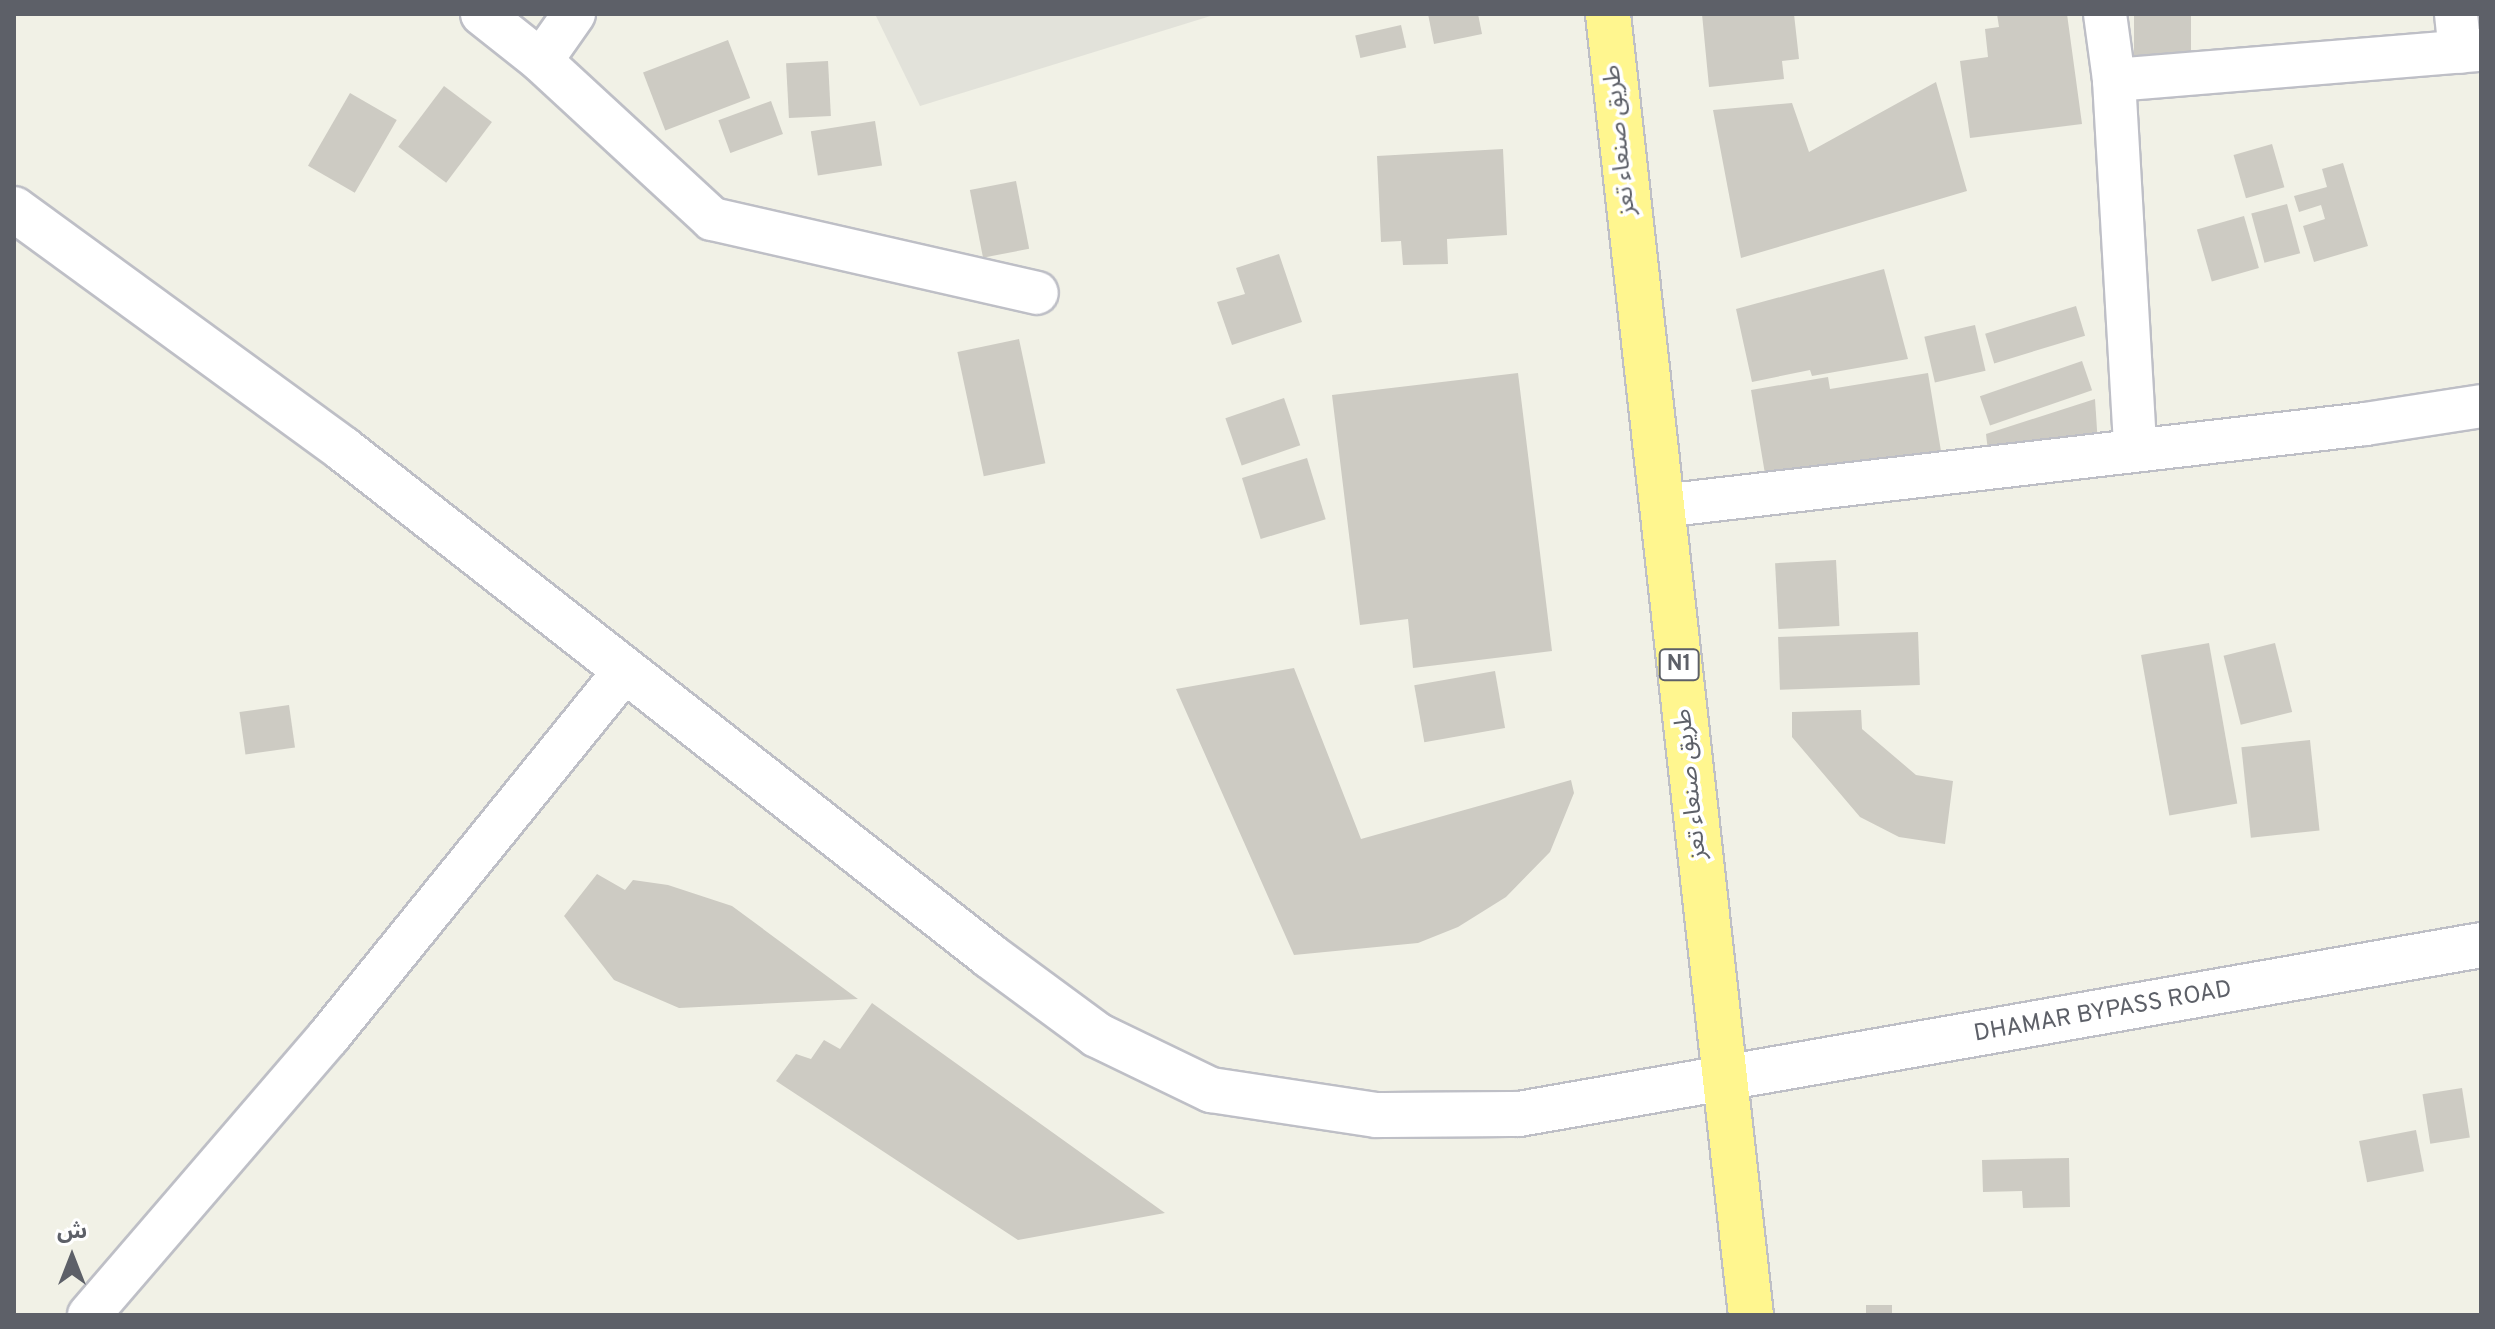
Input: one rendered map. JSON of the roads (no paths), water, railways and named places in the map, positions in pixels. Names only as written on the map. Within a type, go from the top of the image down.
[{"type":"highway","name":"طريق صنعاء تعز","points":[[1608,14],[1751,1315]]},
{"type":"street","points":[[482,14],[541,61],[712,219],[1037,293]]},
{"type":"street","points":[[541,61],[574,14]]},
{"type":"street","points":[[2105,14],[2114,80],[2135,448]]},
{"type":"street","points":[[2114,80],[2466,39]]},
{"type":"street","name":"DHAMAR BYPASS ROAD","points":[[14,209],[343,449],[990,956],[1097,1035],[1211,1090],[1376,1115],[1519,1114],[2481,945]]},
{"type":"street","points":[[1662,506],[2135,448],[2365,424],[2481,406]]},
{"type":"street","points":[[89,1315],[329,1036],[625,670]]}]
